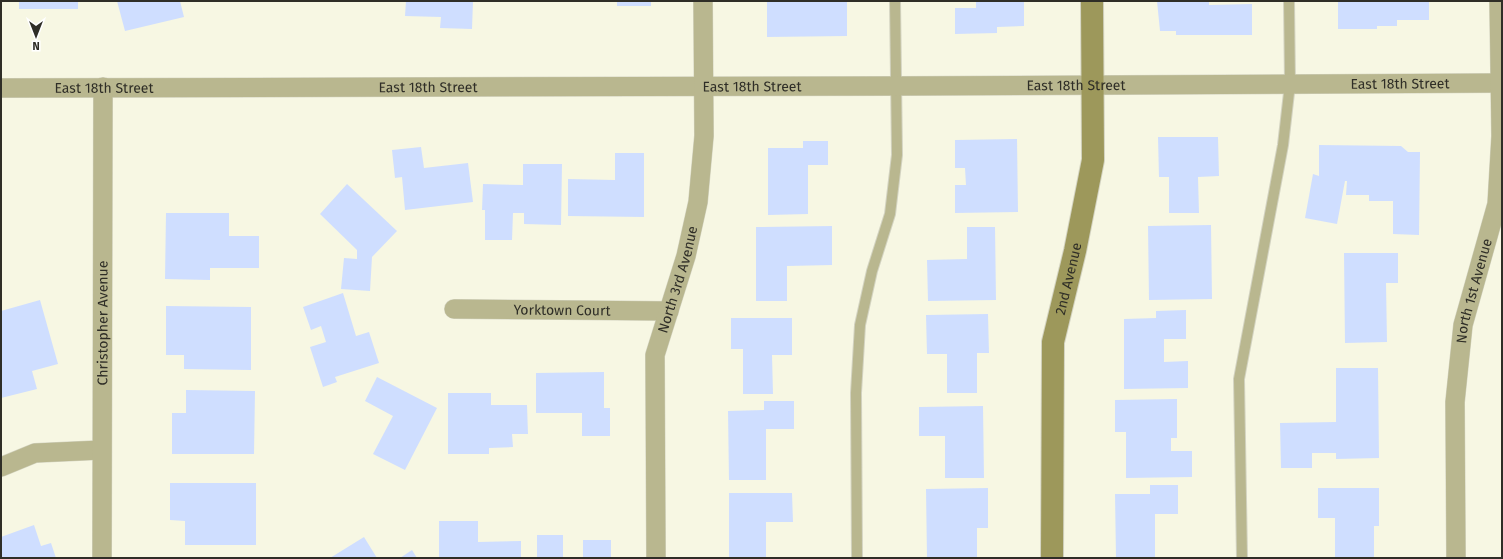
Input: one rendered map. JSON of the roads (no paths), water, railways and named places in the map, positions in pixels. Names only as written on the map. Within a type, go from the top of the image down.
[{"type":"street","name":"North 3rd Avenue","points":[[656,558],[655,355],[686,256],[698,202],[704,136],[703,1]]},
{"type":"street","name":"2nd Avenue","points":[[1052,558],[1053,342],[1075,251],[1093,160],[1092,1]]},
{"type":"street","name":"North 1st Avenue","points":[[1456,558],[1455,402],[1463,325],[1497,204],[1502,83],[1499,1]]},
{"type":"street","name":"East 18th Street","points":[[1,88],[1092,86],[1502,83]]},
{"type":"street","name":"Christopher Avenue","points":[[102,558],[101,450],[103,87]]},
{"type":"street","name":"Yorktown Court","points":[[454,309],[669,311]]},
{"type":"street","points":[[1,467],[35,453],[101,450]]},
{"type":"lane","points":[[857,558],[856,393],[860,325],[872,271],[890,214],[898,155],[898,86],[895,1]]},
{"type":"lane","points":[[1242,558],[1239,379],[1283,145],[1290,84],[1289,1]]}]
